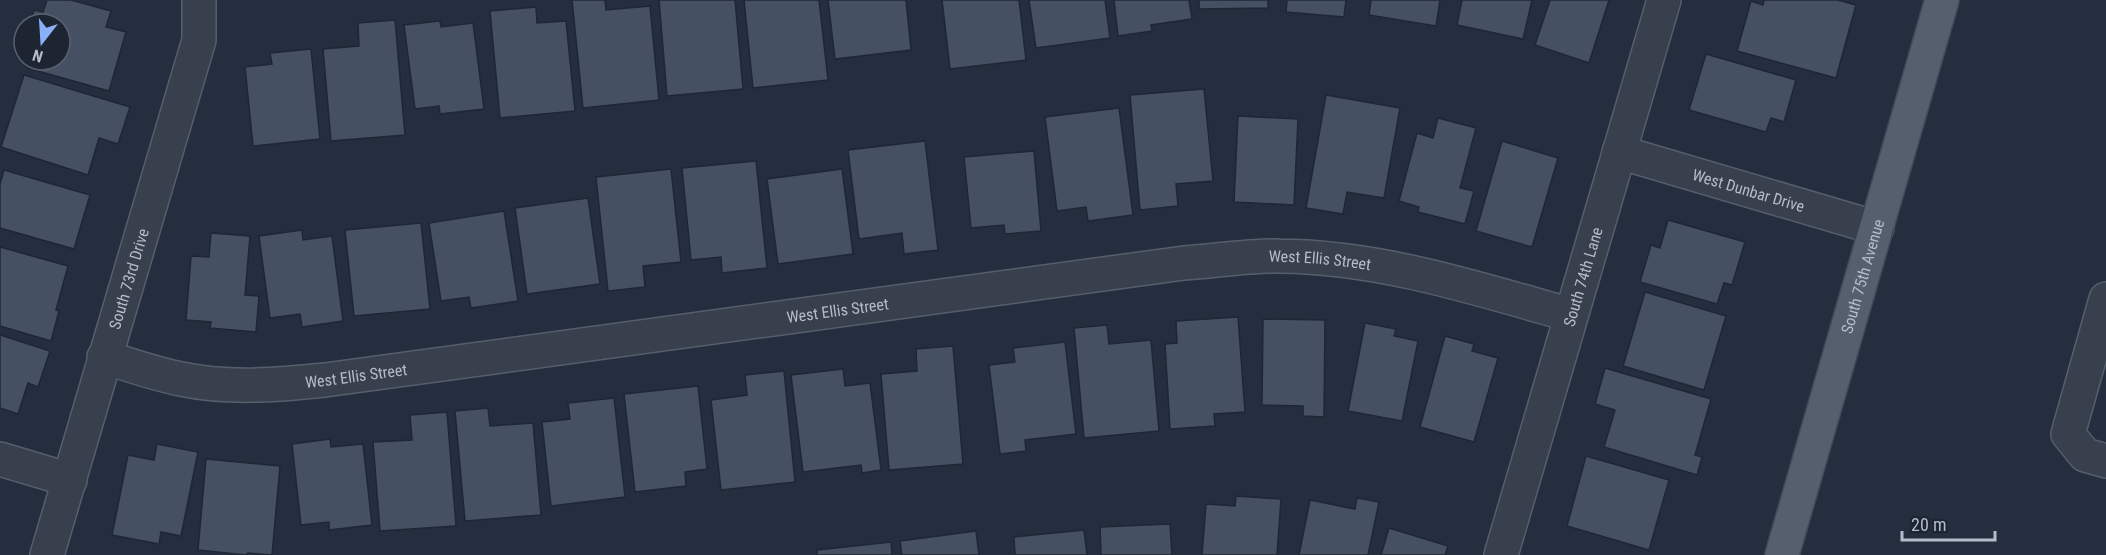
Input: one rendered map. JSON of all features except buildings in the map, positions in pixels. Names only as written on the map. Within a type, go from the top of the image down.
[{"type":"main road","name":"South 75th Avenue","points":[[1782,555],[1942,0]]},
{"type":"street","name":"South 73rd Drive","points":[[47,555],[199,40],[199,0]]},
{"type":"street","name":"South 74th Lane","points":[[1501,555],[1664,0]]},
{"type":"street","name":"West Dunbar Drive","points":[[1619,152],[1877,228]]},
{"type":"street","name":"West Ellis Street","points":[[104,357],[181,380],[224,385],[276,385],[1172,265],[1279,255],[1408,271],[1467,285],[1571,315]]},
{"type":"street","points":[[2106,299],[2068,434],[2085,456],[2106,461]]},
{"type":"street","points":[[0,459],[70,480]]}]
